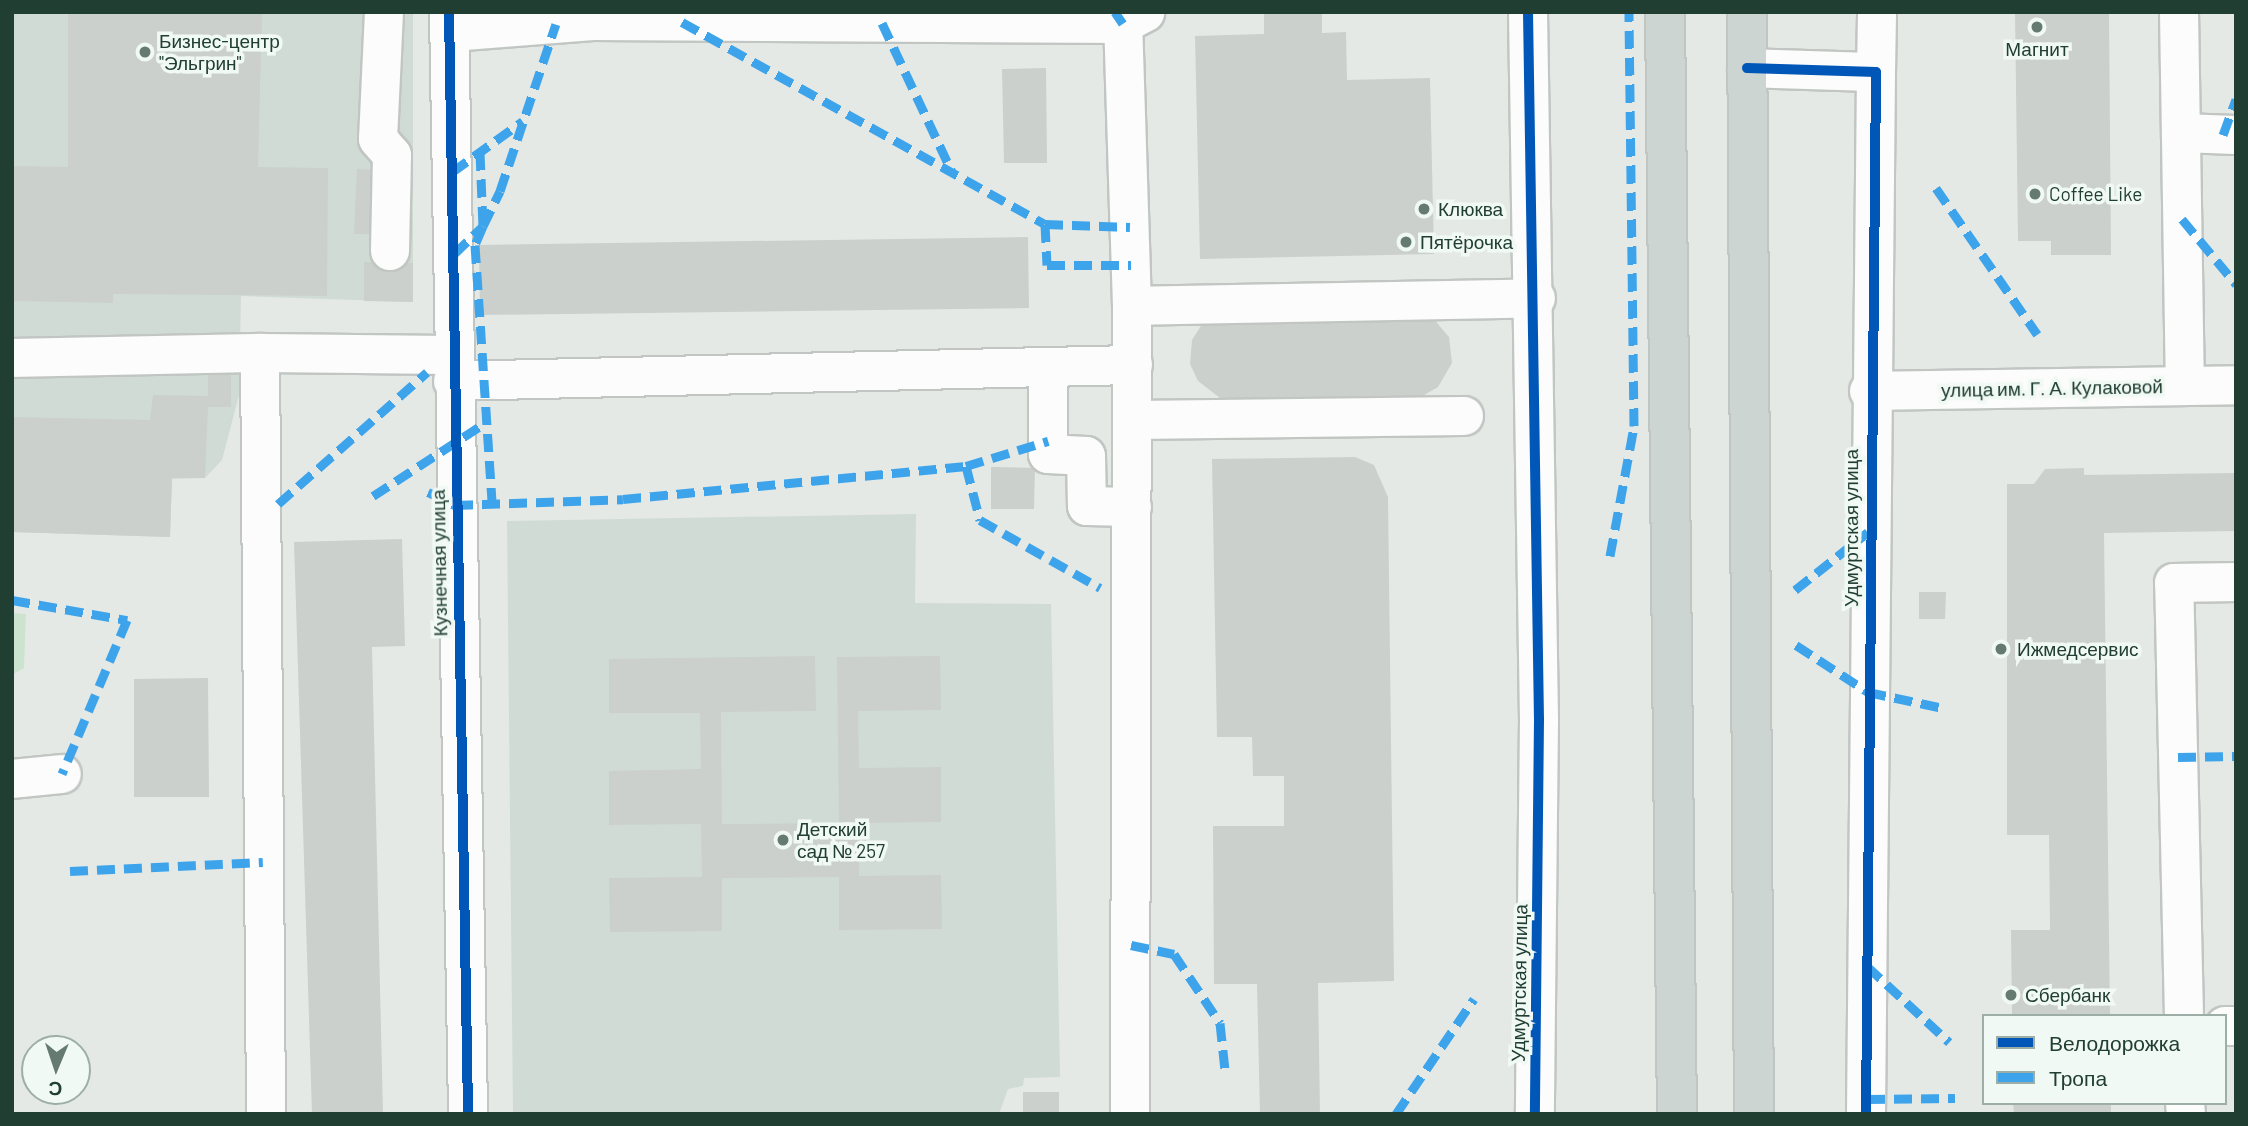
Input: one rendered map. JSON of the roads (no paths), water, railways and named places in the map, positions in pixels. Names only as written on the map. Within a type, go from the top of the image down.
[{"type":"main road","points":[[1665,12],[1677,1114]]},
{"type":"main road","points":[[1746,12],[1754,1114]]},
{"type":"street","points":[[384,12],[378,139],[392,155],[390,251]]},
{"type":"street","name":"Удмуртская улица","points":[[1528,12],[1536,298],[1535,1114]]},
{"type":"street","name":"Удмуртская улица","points":[[1867,1114],[1869,391],[1877,12]]},
{"type":"street","points":[[2179,12],[2185,386]]},
{"type":"street","points":[[450,22],[593,17],[1131,16],[1133,420],[1130,1114]]},
{"type":"street","name":"Кузнечная улица","points":[[450,22],[453,368],[468,1114]]},
{"type":"street","points":[[1747,68],[1876,72]]},
{"type":"street","points":[[2181,133],[2236,135]]},
{"type":"street","points":[[1132,306],[1536,298]]},
{"type":"street","points":[[12,358],[260,353],[453,368],[1133,365]]},
{"type":"street","points":[[260,353],[265,1114]]},
{"type":"street","points":[[1048,367],[1048,454],[1086,456],[1087,506],[1132,507]]},
{"type":"street","name":"улица им. Г. А. Кулаковой","points":[[1869,391],[2236,385]]},
{"type":"street","points":[[1133,420],[1464,416]]},
{"type":"street","points":[[2184,1014],[2174,583],[2236,582]]},
{"type":"street","points":[[12,779],[62,774]]},
{"type":"place","name":"Магнит","points":[[2037,27]]},
{"type":"place","name":"Бизнес-центр \"Эльгрин\"","points":[[145,52]]},
{"type":"place","name":"Coffee Like","points":[[2035,194]]},
{"type":"place","name":"Клюква","points":[[1424,209]]},
{"type":"place","name":"Пятёрочка","points":[[1406,242]]},
{"type":"place","name":"Ижмедсервис","points":[[2001,649]]},
{"type":"place","name":"Детский сад № 257","points":[[783,840]]},
{"type":"place","name":"Сбербанк","points":[[2011,995]]}]
